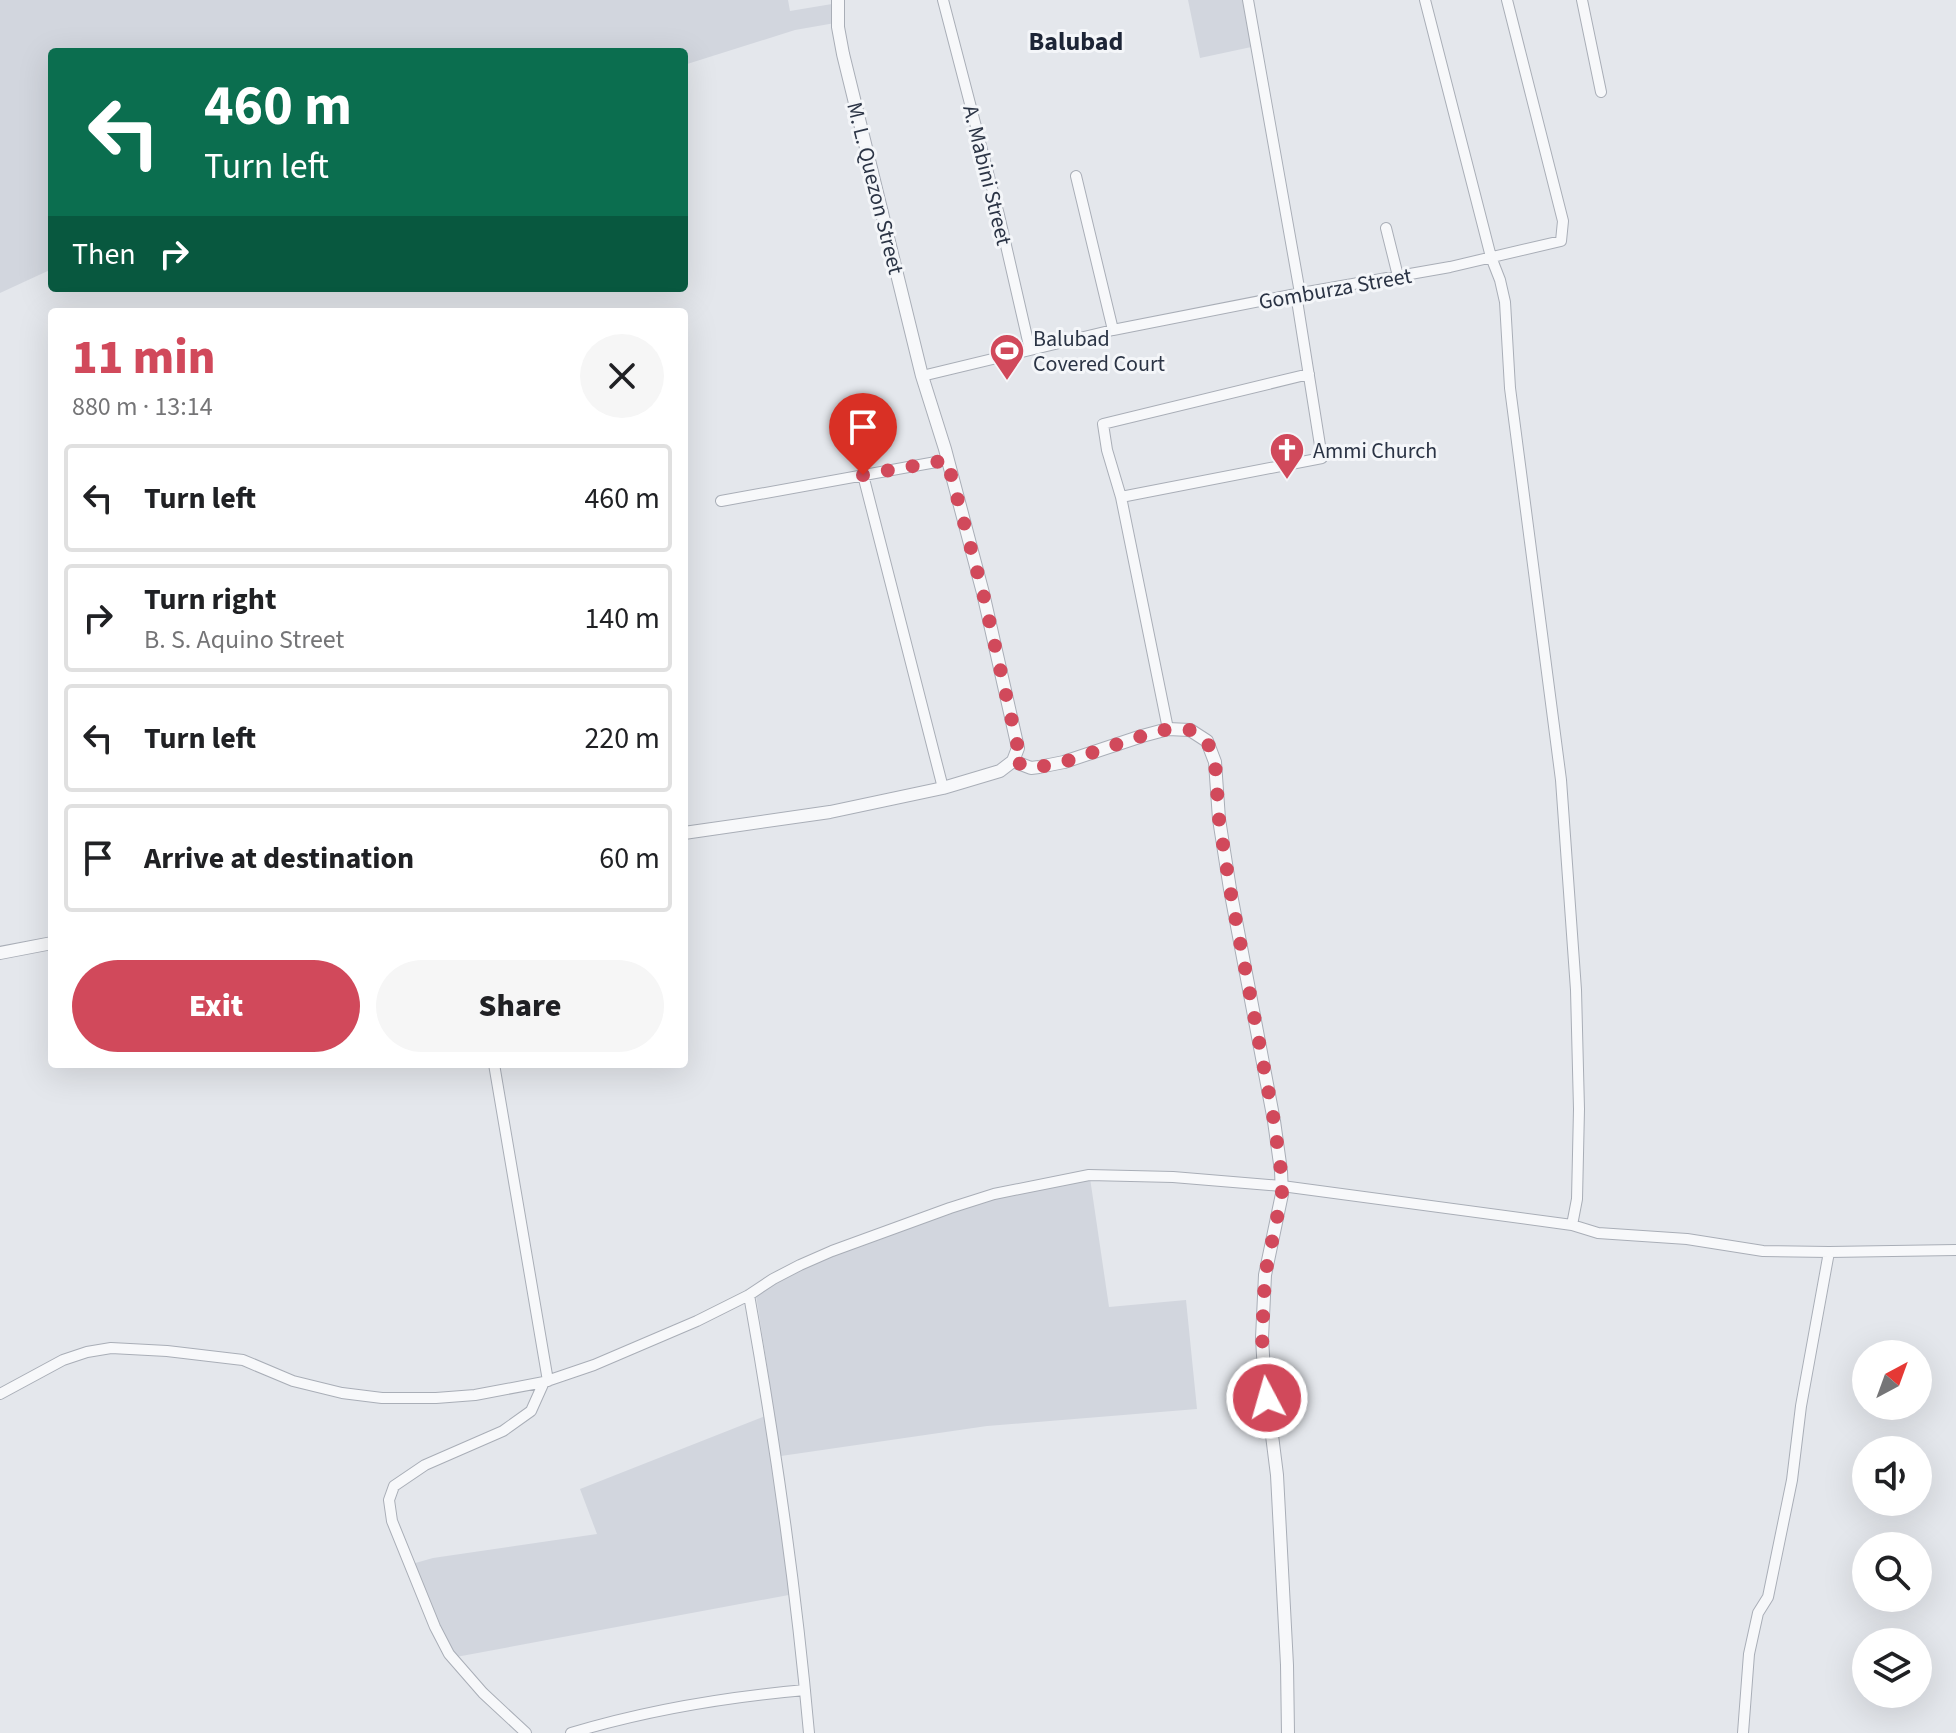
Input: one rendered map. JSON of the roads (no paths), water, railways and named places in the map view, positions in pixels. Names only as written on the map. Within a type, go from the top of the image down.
[{"type":"street","name":"M. L. Quezon Street","points":[[838,0],[838,27],[843,54],[922,376],[983,593],[1018,748],[1013,761]]},
{"type":"street","name":"A. Mabini Street","points":[[943,0],[999,215],[1030,350]]},
{"type":"street","points":[[1121,497],[1322,458],[1298,294],[1248,0]]},
{"type":"street","name":"Gomburza Street","points":[[922,376],[1113,330],[1450,267],[1561,241],[1563,221],[1507,0]]},
{"type":"street","points":[[1582,0],[1601,92]]},
{"type":"street","points":[[1430,1],[1491,257],[1505,302],[1509,380],[1561,780],[1577,1005],[1577,1199],[1572,1225]]},
{"type":"street","points":[[1076,176],[1113,330]]},
{"type":"street","points":[[1386,228],[1398,276]]},
{"type":"street","points":[[1168,729],[1103,424],[1309,374]]},
{"type":"street","points":[[721,501],[947,460]]},
{"type":"street","points":[[863,475],[943,788]]},
{"type":"street","points":[[688,832],[830,812],[943,788],[1000,771],[1013,761],[1031,768],[1064,762],[1168,729],[1190,730],[1207,741],[1215,762],[1219,819],[1230,889],[1274,1121],[1282,1186],[1265,1275],[1262,1338],[1277,1475],[1288,1733]]},
{"type":"street","points":[[0,953],[48,944]]},
{"type":"street","points":[[495,1068],[546,1382],[531,1411],[503,1431],[425,1465],[394,1486],[389,1500],[392,1521],[449,1654],[483,1693],[526,1733]]},
{"type":"street","points":[[0,1394],[63,1360],[111,1348],[243,1360],[293,1381],[342,1393],[382,1398],[475,1395],[546,1382],[697,1321],[832,1251],[994,1194],[1089,1175],[1173,1177],[1282,1186],[1572,1225],[1598,1233],[1687,1239],[1763,1251],[1956,1250]]},
{"type":"street","points":[[1743,1733],[1749,1654],[1758,1613],[1768,1597],[1792,1480],[1801,1406],[1829,1252]]},
{"type":"street","points":[[749,1295],[783,1498],[809,1733]]},
{"type":"street","points":[[571,1733],[626,1718],[725,1699],[805,1690]]},
{"type":"place","name":"Balubad Covered Court","points":[[1007,382]]},
{"type":"place","name":"Ammi Church","points":[[1287,481]]},
{"type":"district","name":"Balubad","points":[[1076,41]]}]
